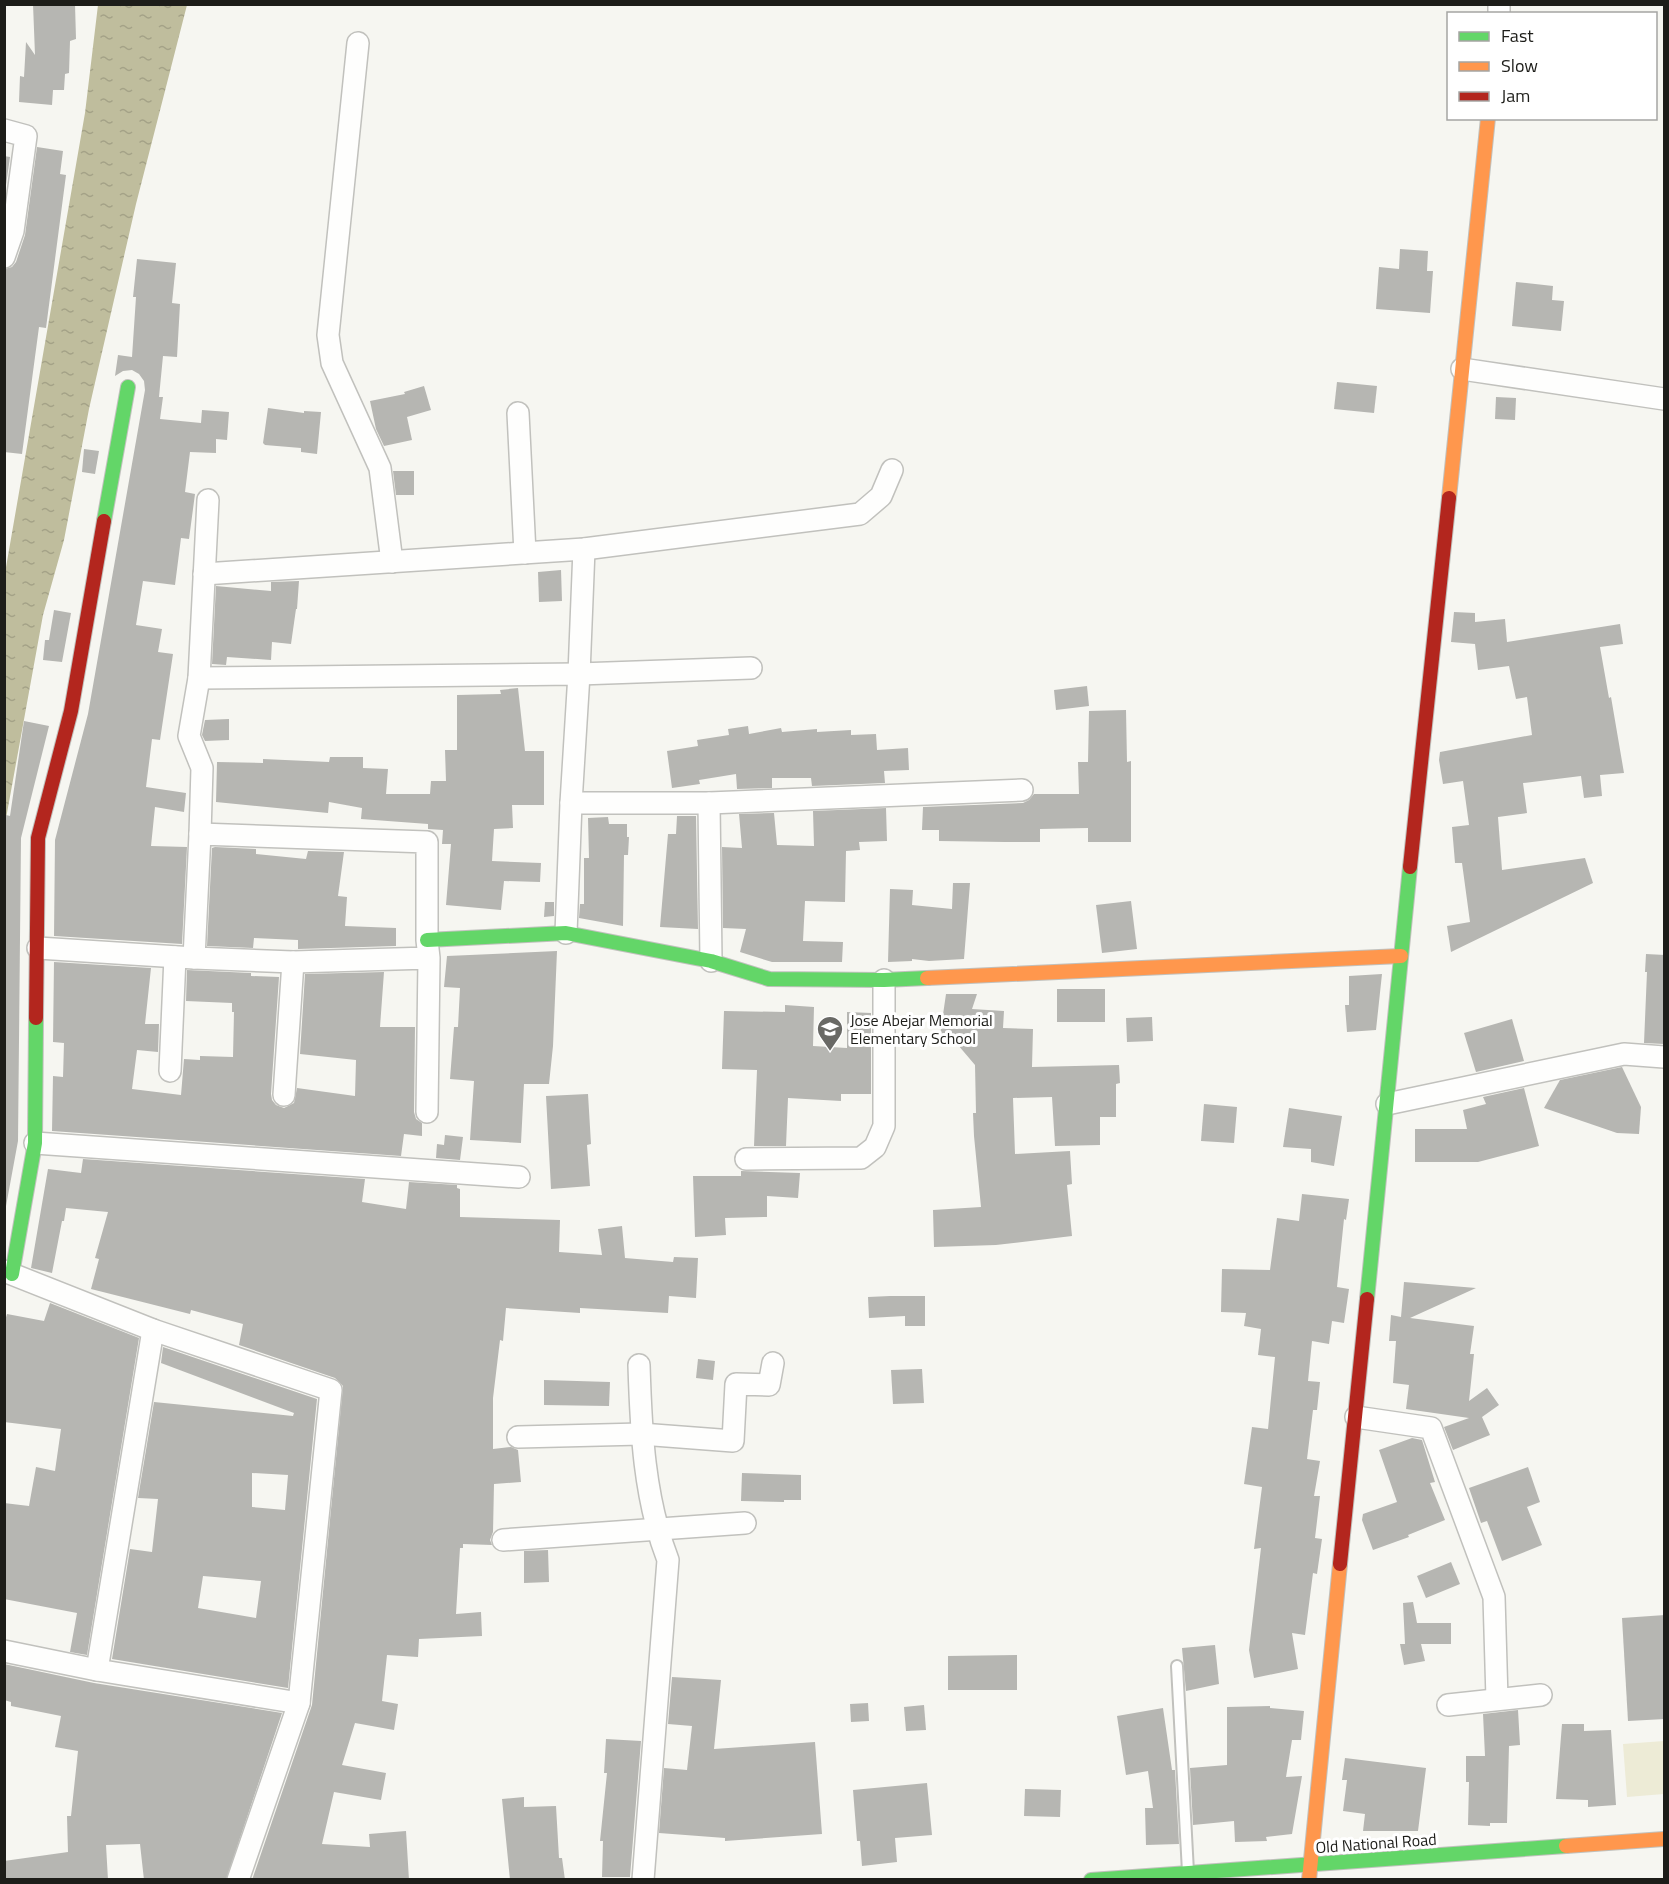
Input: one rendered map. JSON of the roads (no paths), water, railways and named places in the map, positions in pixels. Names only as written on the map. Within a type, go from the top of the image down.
[{"type":"street","points":[[358,43],[328,334],[332,363],[380,468],[392,562]]},
{"type":"street","points":[[1310,1880],[1401,956],[1488,120]]},
{"type":"street","points":[[4,130],[26,136],[13,231],[4,257]]},
{"type":"street","points":[[1462,369],[1665,399]]},
{"type":"street","points":[[128,387],[71,711],[38,838],[35,1143],[8,1273],[153,1330],[331,1390],[299,1703],[237,1880]]},
{"type":"street","points":[[518,413],[525,553]]},
{"type":"street","points":[[204,574],[584,549],[860,514],[881,496],[892,470]]},
{"type":"street","points":[[170,1071],[200,834],[202,768],[189,736],[200,678],[208,500]]},
{"type":"street","points":[[566,933],[584,549]]},
{"type":"street","points":[[200,678],[579,674],[751,668]]},
{"type":"street","points":[[571,803],[709,803],[1022,790]]},
{"type":"street","points":[[709,803],[711,961]]},
{"type":"street","points":[[200,834],[427,842],[427,1112]]},
{"type":"street","points":[[38,948],[293,962],[566,933],[711,961],[769,979],[884,980],[1401,956]]},
{"type":"street","points":[[284,1095],[293,962]]},
{"type":"street","points":[[746,1159],[861,1158],[875,1147],[884,1126],[884,980]]},
{"type":"street","points":[[1387,1104],[1624,1054],[1665,1057]]},
{"type":"street","points":[[35,1143],[519,1177]]},
{"type":"street","points":[[97,1670],[153,1330]]},
{"type":"street","points":[[518,1437],[641,1434],[733,1441],[736,1384],[769,1385],[773,1363]]},
{"type":"street","points":[[639,1365],[641,1434],[656,1530],[668,1560],[643,1880]]},
{"type":"street","points":[[1356,1417],[1431,1428],[1494,1598],[1497,1699]]},
{"type":"street","points":[[504,1540],[746,1523]]},
{"type":"street","points":[[4,1652],[97,1670],[299,1703]]},
{"type":"street","points":[[1448,1705],[1541,1695]]},
{"type":"street","name":"Old National Road","points":[[1091,1880],[1665,1839]]},
{"type":"lane","points":[[1177,1666],[1188,1873]]},
{"type":"water","points":[[98,5],[187,5],[136,204],[89,409],[64,540],[43,615],[5,824],[5,573],[85,113]]},
{"type":"place","name":"Jose Abejar Memorial Elementary School","points":[[830,1052]]}]
